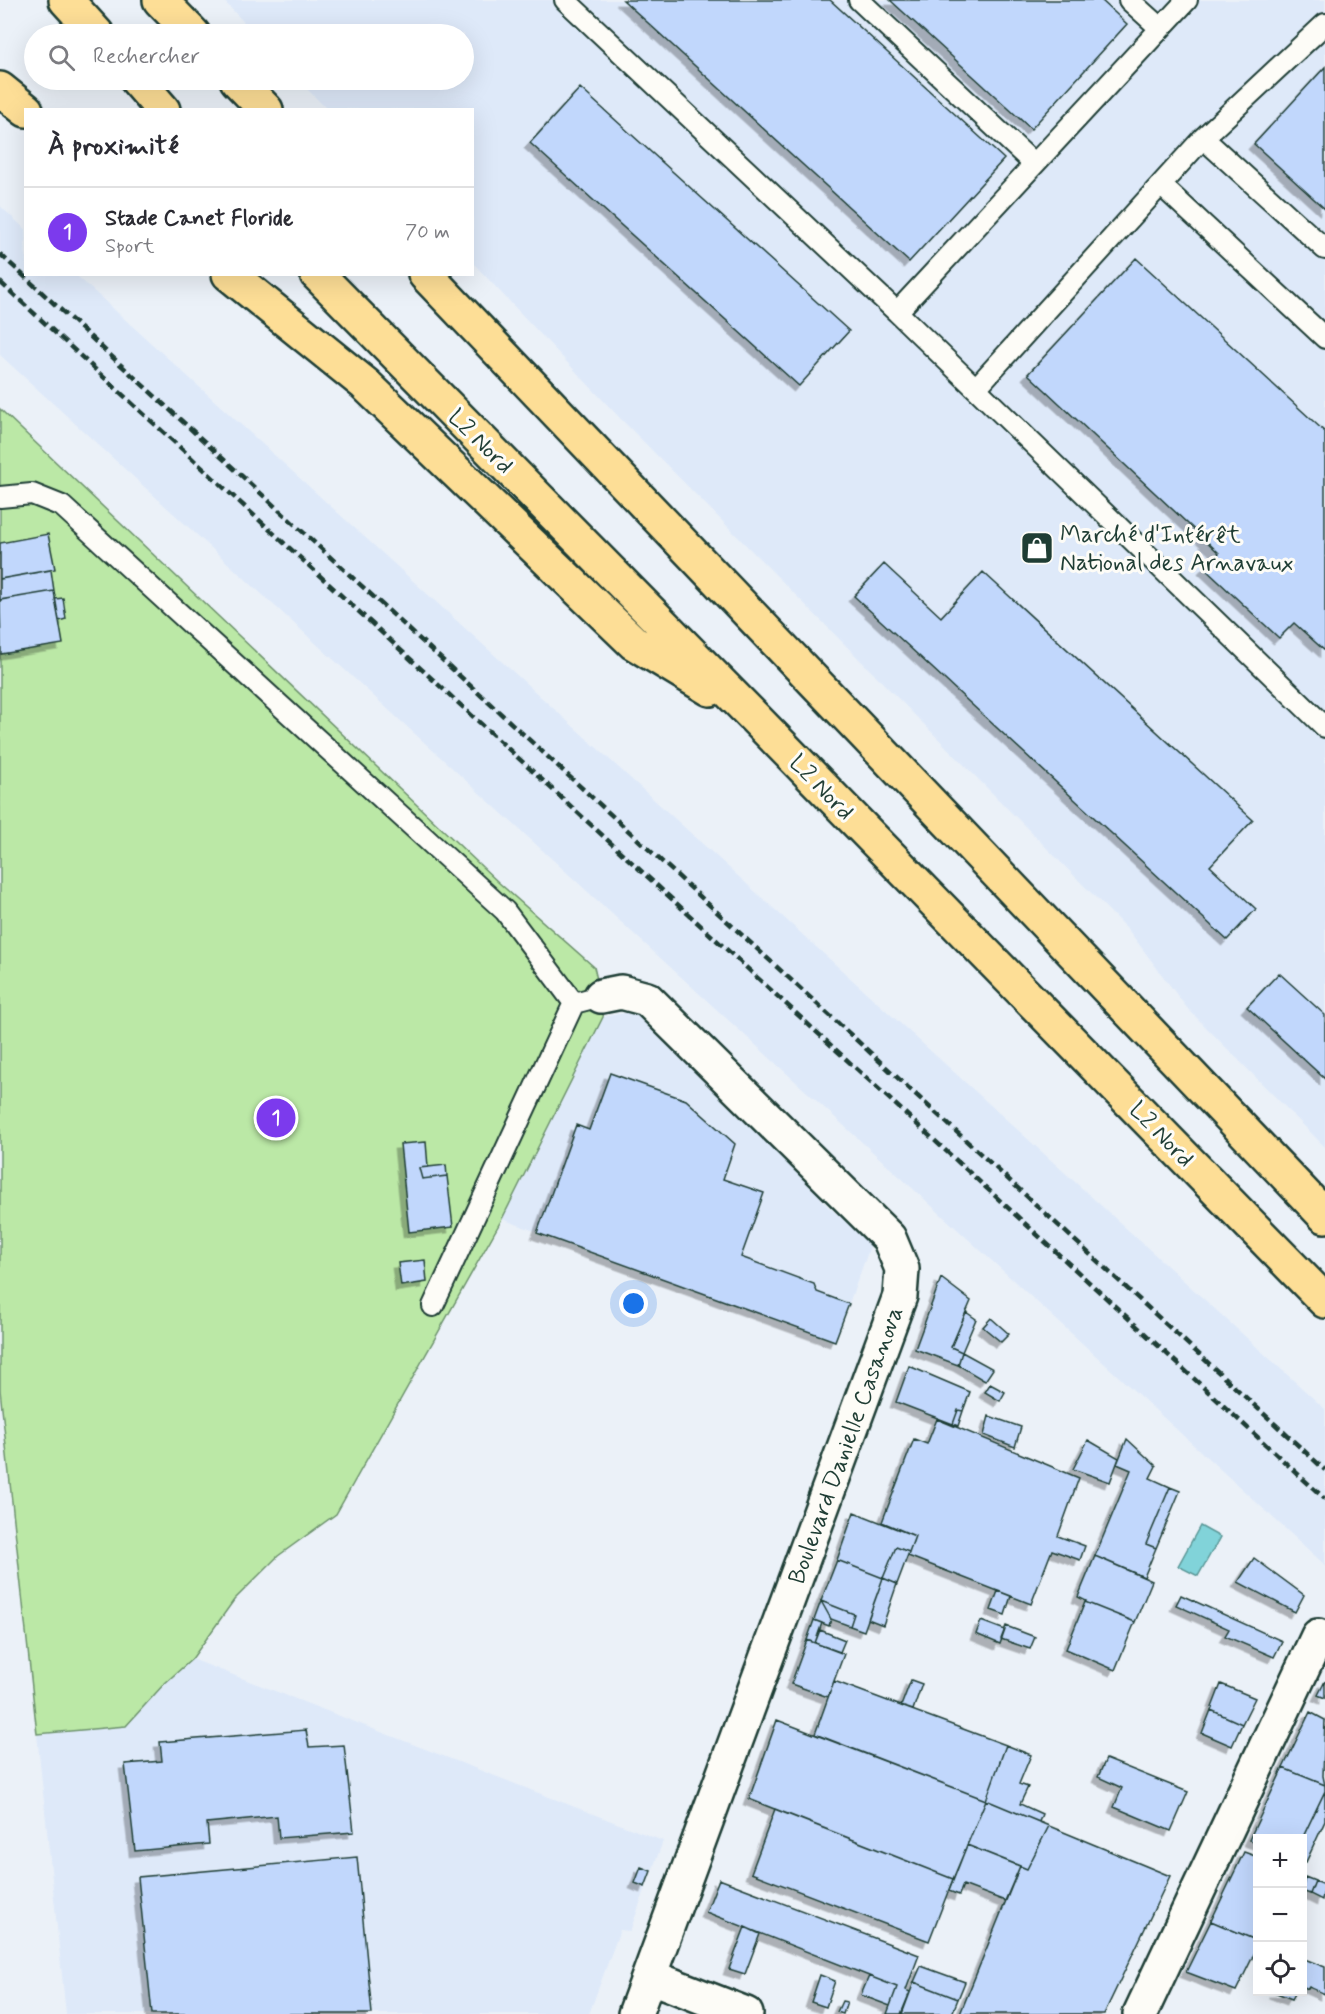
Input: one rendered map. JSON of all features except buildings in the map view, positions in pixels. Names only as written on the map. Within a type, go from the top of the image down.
[{"type":"highway","points":[[66,0],[88,24]]},
{"type":"highway","points":[[160,0],[184,24]]},
{"type":"highway","points":[[0,89],[24,108]]},
{"type":"highway","points":[[146,90],[161,108]]},
{"type":"highway","points":[[247,90],[264,108]]},
{"type":"highway","points":[[231,276],[364,384],[634,643],[752,715]]},
{"type":"highway","name":"L2 Nord","points":[[319,276],[1325,1301]]},
{"type":"highway","points":[[427,276],[1325,1216]]},
{"type":"street","name":"Boulevard Danielle Casanova","points":[[588,1000],[621,992],[647,999],[889,1238],[902,1269],[900,1296],[635,2014]]},
{"type":"street","points":[[1140,2014],[1318,1636]]},
{"type":"street","points":[[649,1976],[746,2014]]},
{"type":"lane","points":[[565,0],[897,312],[1325,728]]},
{"type":"lane","points":[[859,0],[1034,164]]},
{"type":"lane","points":[[1129,0],[1160,28]]},
{"type":"lane","points":[[897,312],[1187,0]]},
{"type":"lane","points":[[976,388],[1203,138],[1325,24]]},
{"type":"lane","points":[[1203,138],[1325,249]]},
{"type":"lane","points":[[1161,185],[1325,338]]},
{"type":"lane","points":[[0,497],[32,494],[62,506],[505,911],[588,1000],[433,1306]]},
{"type":"shaded area","name":"Marché d'Intérêt National des Arnavaux","points":[[223,0],[1325,0],[1325,1147],[1187,1008],[1129,931],[618,416],[474,264],[474,108],[326,108],[308,90],[474,90],[474,24],[246,24]]},
{"type":"shaded area","points":[[0,206],[24,228],[24,276],[77,276],[1325,1409],[1325,1565],[0,355]]},
{"type":"shaded area","points":[[635,1011],[811,1176],[823,1202],[871,1244],[835,1341],[502,1219],[603,1017]]},
{"type":"shaded area","points":[[192,1659],[663,1841],[630,1931],[620,1930],[589,2014],[66,2014],[37,1734],[126,1726],[164,1684]]},
{"type":"green space","points":[[0,409],[498,882],[594,967],[604,1009],[603,1017],[502,1219],[336,1514],[278,1556],[234,1600],[192,1659],[164,1684],[126,1726],[37,1734],[0,1390]]},
{"type":"water","points":[[1200,1526],[1220,1537],[1198,1576],[1178,1566]]},
{"type":"railway","points":[[0,254],[1325,1470]]},
{"type":"railway","points":[[0,282],[1325,1499]]},
{"type":"place","name":"Marché d'Intérêt National des Arnavaux","points":[[1037,548]]},
{"type":"place","name":"Stade Canet Floride","points":[[276,1118]]}]
